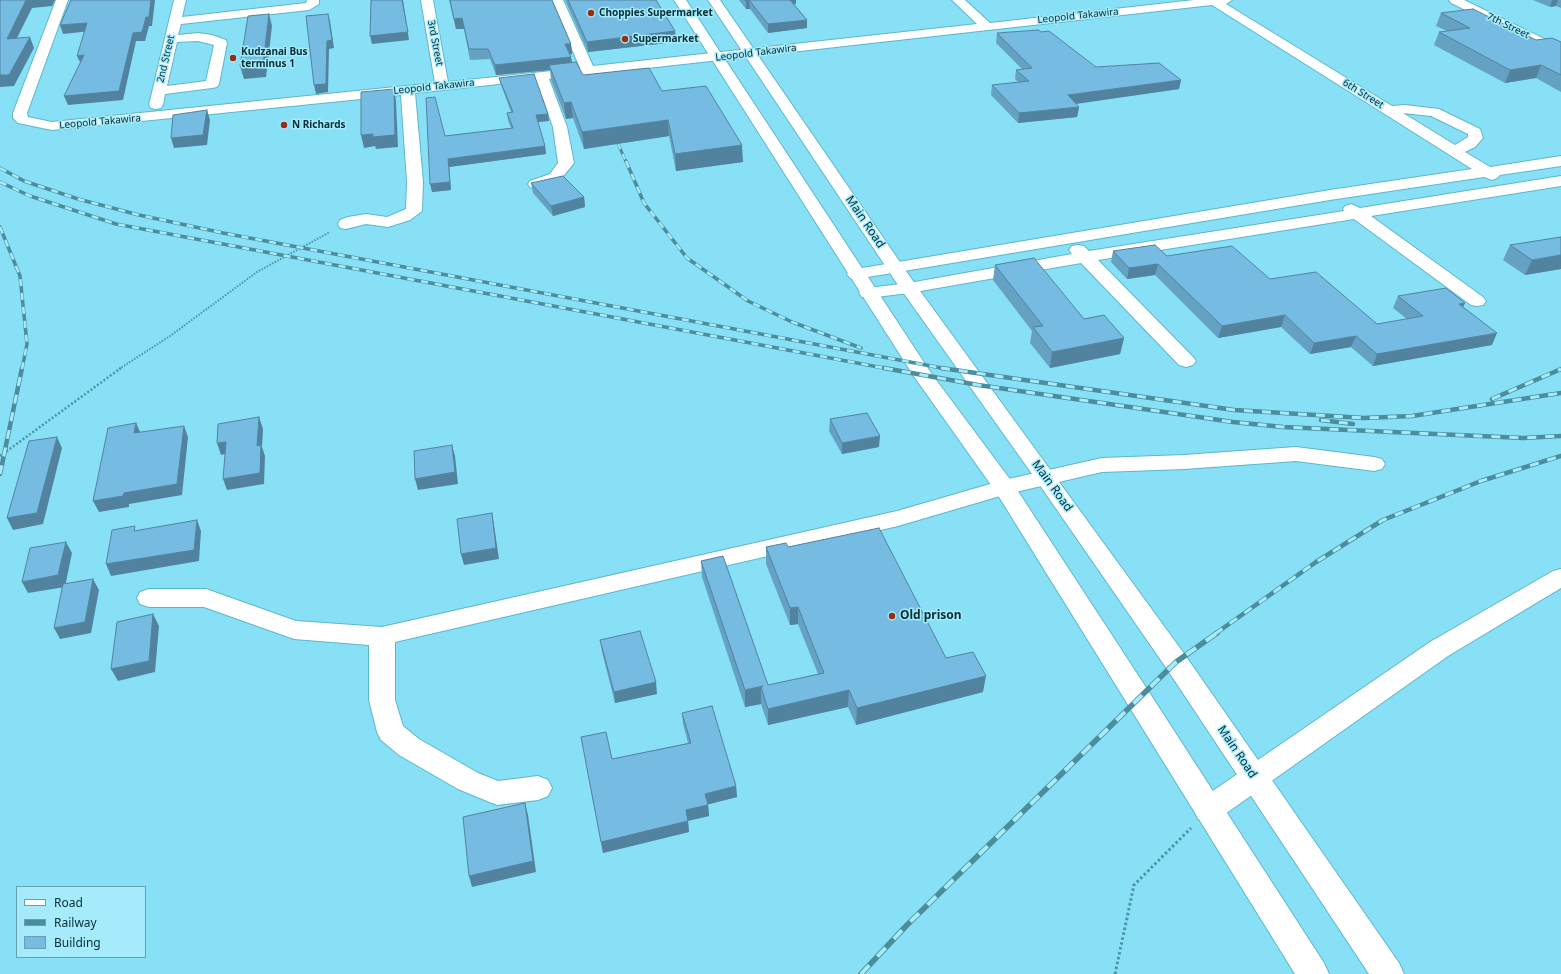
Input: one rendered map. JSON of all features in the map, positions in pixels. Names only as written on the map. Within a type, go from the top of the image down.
[{"type":"street","points":[[40,124],[23,120],[20,118],[20,113],[62,0]]},
{"type":"street","name":"2nd Street","points":[[153,117],[180,0]]},
{"type":"street","points":[[230,14],[231,0]]},
{"type":"street","points":[[230,14],[273,0]]},
{"type":"street","points":[[176,21],[309,6],[314,0]]},
{"type":"street","name":"3rd Street","points":[[427,0],[442,80]]},
{"type":"street","points":[[557,0],[585,65]]},
{"type":"street","name":"Main Road","points":[[680,0],[713,51],[896,267],[909,288],[1045,476],[1254,776],[1388,974]]},
{"type":"street","name":"Main Road","points":[[714,0],[747,47],[802,157],[856,274],[923,375],[1004,486],[1136,692],[1208,810],[1313,974]]},
{"type":"street","points":[[958,0],[986,26]]},
{"type":"street","name":"Leopold Takawira","points":[[40,124],[64,126],[408,90],[442,80],[713,51],[976,16],[1129,0]]},
{"type":"street","name":"Leopold Takawira","points":[[747,47],[986,26],[1218,0]]},
{"type":"street","name":"6th Street","points":[[1218,0],[1389,111],[1513,188]]},
{"type":"street","name":"7th Street","points":[[1455,0],[1561,52]]},
{"type":"street","points":[[158,98],[212,84],[221,43],[212,39],[198,37],[171,39]]},
{"type":"street","name":"Leopold Takawira","points":[[40,124],[158,98],[541,75],[585,65]]},
{"type":"street","points":[[536,184],[555,177],[566,163],[560,127],[541,75]]},
{"type":"street","points":[[346,224],[354,220],[366,219],[388,222],[404,217],[414,211],[415,182],[408,90]]},
{"type":"street","points":[[1389,111],[1405,109],[1434,112],[1475,132],[1476,138],[1470,144],[1454,151]]},
{"type":"street","points":[[856,274],[1330,195],[1561,161]]},
{"type":"street","points":[[868,293],[909,288],[1085,257],[1561,181]]},
{"type":"street","points":[[1330,195],[1476,301]]},
{"type":"street","points":[[1201,217],[1223,235]]},
{"type":"street","points":[[1067,239],[1186,360]]},
{"type":"street","points":[[149,598],[206,598],[294,630],[382,636],[898,518],[1004,486],[1102,465],[1184,462],[1296,454],[1374,464]]},
{"type":"street","points":[[1208,810],[1254,776],[1439,649],[1561,577]]},
{"type":"street","points":[[382,636],[382,700],[391,732],[410,747],[468,781],[497,793],[538,788]]},
{"type":"path","points":[[0,456],[127,363],[170,336],[257,272],[346,224]]},
{"type":"path","points":[[1116,974],[1116,966],[1134,885],[1208,810]]},
{"type":"building","points":[[0,0],[26,0],[7,39],[30,37],[9,75],[0,75]]},
{"type":"building","points":[[71,0],[151,0],[149,17],[146,17],[142,32],[133,33],[119,91],[64,96],[84,55],[77,56],[87,23],[60,25]]},
{"type":"building","points":[[371,0],[402,0],[408,32],[370,36]]},
{"type":"building","points":[[450,0],[552,0],[571,44],[565,44],[571,57],[495,65],[488,49],[469,49],[462,18],[454,19]]},
{"type":"building","points":[[568,0],[656,0],[675,31],[587,42]]},
{"type":"building","points":[[749,0],[790,0],[807,20],[768,24]]},
{"type":"building","points":[[1473,9],[1536,40],[1552,38],[1561,42],[1561,75],[1541,65],[1510,70],[1439,32],[1470,28],[1441,13]]},
{"type":"building","points":[[269,14],[263,64],[240,66],[248,16]]},
{"type":"building","points":[[328,14],[332,40],[327,41],[326,84],[314,85],[306,16]]},
{"type":"building","points":[[1038,30],[1041,32],[1049,31],[1096,67],[1159,63],[1181,80],[1068,95],[1079,107],[1019,113],[992,85],[1029,81],[1016,70],[1032,68],[997,33]]},
{"type":"building","points":[[576,62],[583,75],[649,68],[662,91],[706,86],[742,145],[675,154],[668,120],[582,132],[571,102],[564,103],[549,65]]},
{"type":"building","points":[[534,74],[548,114],[536,115],[545,146],[448,159],[450,182],[430,184],[426,98],[435,97],[445,136],[513,128],[507,113],[513,112],[499,78]]},
{"type":"building","points":[[394,89],[395,135],[373,137],[373,134],[361,135],[361,92]]},
{"type":"building","points":[[207,110],[203,135],[171,138],[173,115]]},
{"type":"building","points":[[563,176],[584,197],[551,206],[531,183]]},
{"type":"building","points":[[1561,237],[1561,255],[1532,260],[1510,245]]},
{"type":"building","points":[[1155,245],[1167,256],[1232,246],[1270,279],[1316,272],[1377,324],[1423,316],[1398,296],[1446,288],[1465,303],[1459,304],[1497,333],[1377,354],[1356,336],[1314,343],[1285,315],[1222,326],[1158,264],[1129,268],[1113,251]]},
{"type":"building","points":[[1034,258],[1084,319],[1104,315],[1124,338],[1052,352],[1033,327],[1043,326],[995,265]]},
{"type":"building","points":[[867,413],[880,436],[842,443],[830,419]]},
{"type":"building","points":[[259,417],[257,446],[261,445],[260,473],[223,479],[226,442],[217,443],[218,424]]},
{"type":"building","points":[[136,423],[134,433],[184,426],[177,484],[124,493],[123,496],[93,501],[108,428]]},
{"type":"building","points":[[57,437],[37,513],[7,518],[29,441]]},
{"type":"building","points":[[452,445],[455,472],[415,479],[414,451]]},
{"type":"building","points":[[492,513],[496,548],[461,554],[457,519]]},
{"type":"building","points":[[197,520],[194,550],[106,564],[112,530],[135,526],[134,531]]},
{"type":"building","points":[[879,528],[946,658],[973,652],[986,676],[857,708],[849,690],[768,709],[761,687],[763,686],[745,690],[701,561],[723,556],[768,685],[824,673],[798,607],[790,608],[766,547],[786,543],[788,547]]},
{"type":"building","points":[[66,542],[58,575],[22,582],[30,548]]},
{"type":"building","points":[[93,579],[85,622],[54,628],[63,584]]},
{"type":"building","points":[[153,614],[149,661],[111,669],[117,622]]},
{"type":"building","points":[[640,631],[656,682],[614,692],[600,640]]},
{"type":"building","points":[[712,706],[736,786],[705,794],[708,805],[686,810],[688,821],[601,842],[581,737],[606,732],[612,759],[691,743],[682,713]]},
{"type":"building","points":[[525,803],[533,861],[469,876],[463,817]]},
{"type":"railway","points":[[614,134],[626,162]]},
{"type":"railway","points":[[626,161],[644,203],[687,258],[748,301],[792,322],[861,348]]},
{"type":"railway","points":[[0,168],[24,181],[78,199],[139,215],[223,233],[944,368]]},
{"type":"railway","points":[[0,182],[30,196],[116,224],[889,369]]},
{"type":"railway","points":[[0,227],[20,276],[27,344],[22,369]]},
{"type":"railway","points":[[0,474],[22,368]]},
{"type":"railway","points":[[884,368],[978,385],[1233,422],[1283,427],[1523,438],[1561,436]]},
{"type":"railway","points":[[944,368],[1234,410],[1364,418],[1412,416],[1561,393]]},
{"type":"railway","points":[[1492,399],[1561,369]]},
{"type":"railway","points":[[1321,420],[1353,424]]},
{"type":"railway","points":[[1215,634],[1316,562],[1383,520],[1481,481],[1561,456]]},
{"type":"railway","points":[[861,974],[907,925],[1176,662],[1217,633]]},
{"type":"place","name":"Choppies Supermarket","points":[[591,13]]},
{"type":"place","name":"Supermarket","points":[[625,39]]},
{"type":"place","name":"Kudzanai Bus terminus 1","points":[[233,58]]},
{"type":"place","name":"N Richards","points":[[284,125]]},
{"type":"place","name":"Old prison","points":[[892,616]]}]
